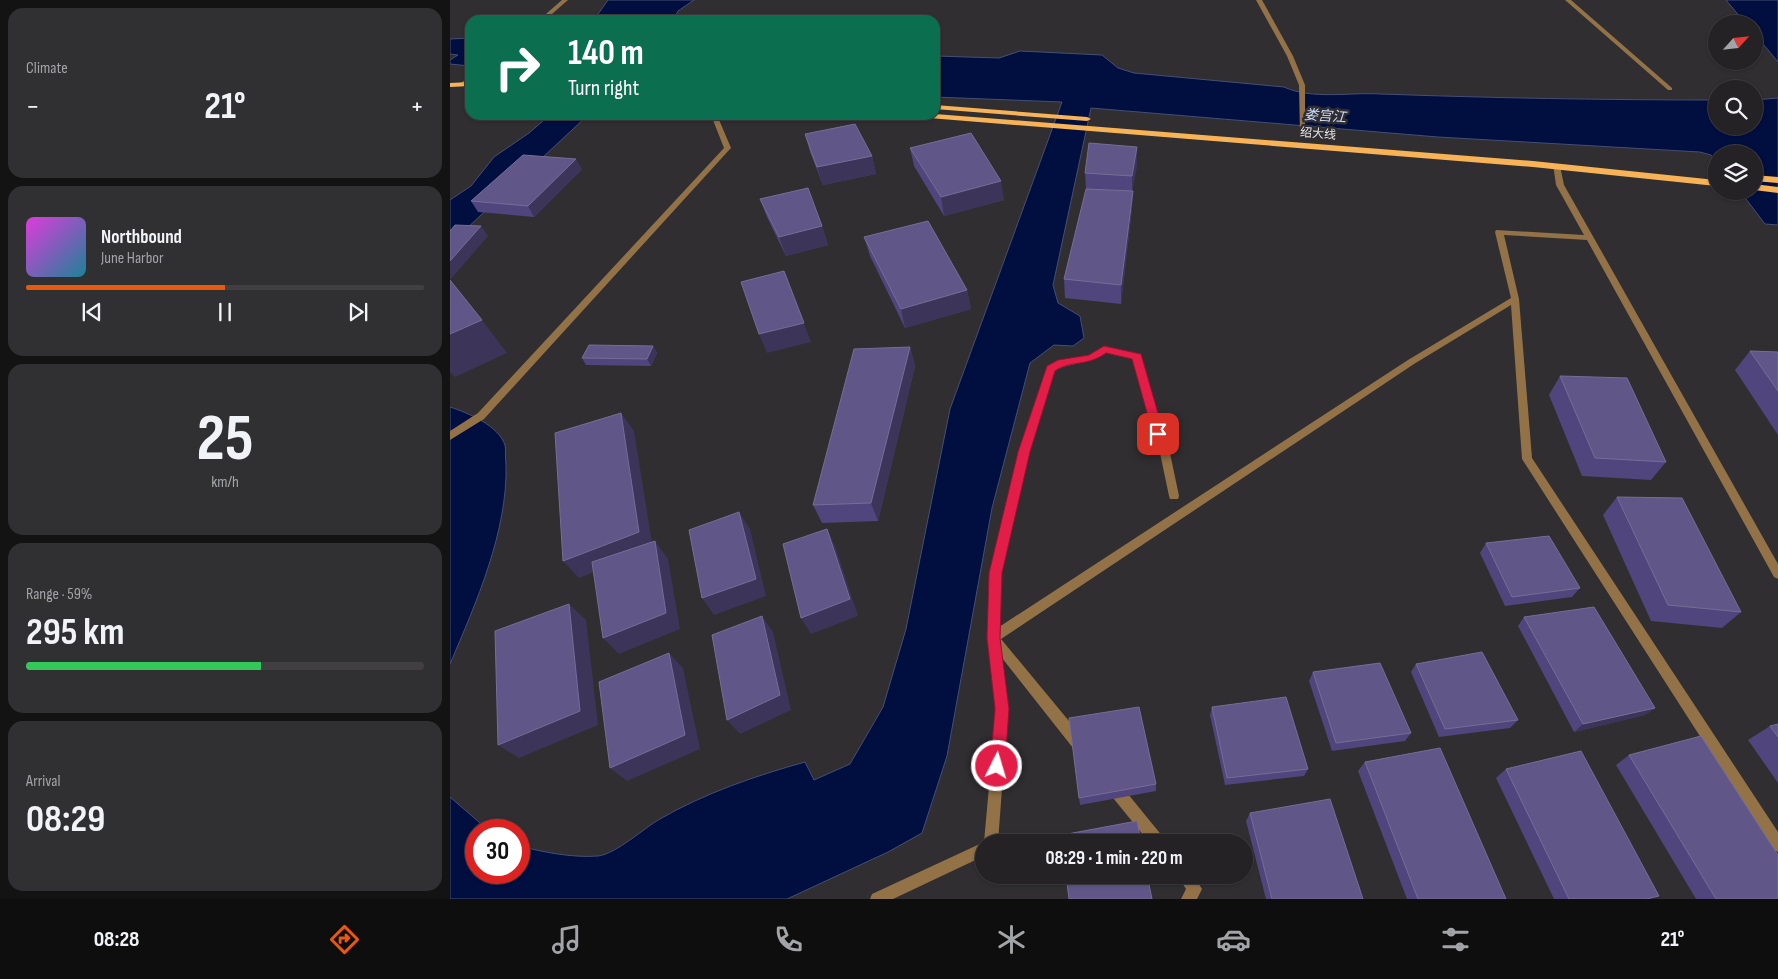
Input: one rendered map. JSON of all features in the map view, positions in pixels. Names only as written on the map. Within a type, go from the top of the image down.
[{"type":"main road","points":[[450,85],[465,84]]},
{"type":"main road","points":[[450,91],[465,91]]},
{"type":"main road","name":"绍大线","points":[[940,107],[1045,115],[1091,123],[1556,166],[1708,182]]},
{"type":"main road","name":"绍大线","points":[[940,117],[1044,124],[1091,123],[1303,136],[1708,175]]},
{"type":"main road","points":[[1763,179],[1778,180]]},
{"type":"main road","points":[[1763,188],[1778,190]]},
{"type":"street","points":[[548,15],[565,0]]},
{"type":"street","points":[[1259,0],[1290,56],[1302,85],[1303,136]]},
{"type":"street","points":[[1568,0],[1670,89]]},
{"type":"street","points":[[450,436],[481,416],[728,148],[716,120]]},
{"type":"street","points":[[1556,166],[1560,185],[1778,574]]},
{"type":"street","points":[[1590,238],[1499,232],[1515,299],[1527,459],[1778,845]]},
{"type":"street","points":[[994,638],[1411,362],[1515,299]]},
{"type":"street","points":[[992,834],[1002,709],[994,638],[996,573],[1024,452],[1050,369],[1058,363],[1092,358],[1104,349],[1137,356],[1137,363],[1164,453],[1174,496]]},
{"type":"street","points":[[994,638],[1085,751]]},
{"type":"street","points":[[1109,782],[1151,834]]},
{"type":"street","points":[[877,899],[975,853]]},
{"type":"street","points":[[1188,899],[1195,889],[1191,884]]},
{"type":"water","points":[[608,0],[694,0],[678,11],[676,15],[597,15]]},
{"type":"water","points":[[1726,0],[1778,0],[1778,62],[1763,44],[1763,15],[1738,15]]},
{"type":"water","points":[[465,38],[465,66],[450,64],[450,60],[458,55],[450,54],[450,39]]},
{"type":"water","name":"娄宫江","points":[[1020,51],[1102,55],[1118,68],[1134,73],[1284,87],[1295,91],[1331,95],[1369,94],[1548,99],[1708,100],[1708,135],[1763,135],[1763,99],[1778,98],[1778,225],[1765,224],[1747,200],[1763,200],[1763,145],[1708,145],[1708,154],[1700,152],[1438,137],[1091,108],[1053,285],[1058,303],[1080,316],[1084,338],[1073,346],[1054,345],[1030,363],[992,508],[947,756],[922,833],[888,852],[787,899],[450,899],[450,797],[475,819],[465,819],[465,884],[530,884],[530,848],[568,855],[598,856],[613,851],[653,823],[677,810],[731,786],[805,762],[814,780],[850,764],[883,707],[906,629],[950,409],[1062,102],[940,97],[940,56],[999,58]]},
{"type":"water","points":[[544,120],[583,120],[450,244],[450,200],[471,186],[494,157]]},
{"type":"water","points":[[450,407],[473,416],[496,431],[505,445],[506,464],[502,515],[496,541],[480,592],[450,664]]},
{"type":"building","points":[[855,124],[872,156],[817,167],[805,134]]},
{"type":"building","points":[[971,133],[1001,181],[941,197],[910,148]]},
{"type":"building","points":[[1089,143],[1137,147],[1132,176],[1085,173]]},
{"type":"building","points":[[523,155],[576,159],[528,206],[471,201]]},
{"type":"building","points":[[808,188],[822,226],[779,237],[760,199]]},
{"type":"building","points":[[1086,189],[1133,191],[1121,285],[1064,279]]},
{"type":"building","points":[[928,221],[967,290],[901,309],[864,237]]},
{"type":"building","points":[[455,225],[481,226],[450,261],[450,231]]},
{"type":"building","points":[[784,271],[804,323],[759,334],[741,282]]},
{"type":"building","points":[[450,280],[482,320],[450,334]]},
{"type":"building","points":[[589,345],[653,346],[647,359],[582,358]]},
{"type":"building","points":[[910,347],[871,503],[813,505],[854,349]]},
{"type":"building","points":[[1750,351],[1778,352],[1778,391]]},
{"type":"building","points":[[1560,376],[1627,378],[1666,462],[1595,458]]},
{"type":"building","points":[[621,413],[639,532],[563,561],[555,433]]},
{"type":"building","points":[[1617,497],[1682,498],[1741,612],[1668,605]]},
{"type":"building","points":[[739,512],[756,579],[702,598],[689,530]]},
{"type":"building","points":[[827,529],[850,599],[801,618],[783,544]]},
{"type":"building","points":[[1549,536],[1580,588],[1512,597],[1486,543]]},
{"type":"building","points":[[655,541],[666,613],[603,638],[592,562]]},
{"type":"building","points":[[569,604],[580,711],[498,745],[495,631]]},
{"type":"building","points":[[1594,607],[1655,708],[1583,724],[1524,617]]},
{"type":"building","points":[[762,616],[780,695],[727,720],[712,635]]},
{"type":"building","points":[[1482,652],[1518,720],[1445,729],[1416,664]]},
{"type":"building","points":[[669,653],[685,735],[610,768],[599,682]]},
{"type":"building","points":[[1380,663],[1411,733],[1336,743],[1313,672]]},
{"type":"building","points":[[1286,697],[1308,769],[1227,778],[1212,707]]},
{"type":"building","points":[[1139,707],[1156,784],[1079,798],[1069,718]]},
{"type":"building","points":[[1778,724],[1778,737],[1770,726]]},
{"type":"building","points":[[1701,736],[1778,855],[1778,899],[1716,899],[1629,755]]},
{"type":"building","points":[[1440,748],[1506,899],[1418,899],[1365,762]]},
{"type":"building","points":[[1581,751],[1659,896],[1646,899],[1569,899],[1506,769]]},
{"type":"building","points":[[1330,799],[1363,899],[1272,899],[1250,813]]},
{"type":"building","points":[[1137,821],[1139,834],[1067,834]]},
{"type":"building","points":[[1067,884],[1149,884],[1152,899],[1069,899]]},
{"type":"route","points":[[997,766],[1002,709],[994,638],[996,573],[1024,452],[1041,403],[1050,369],[1058,363],[1092,358],[1099,355],[1104,349],[1137,356],[1137,363],[1158,434]]}]
